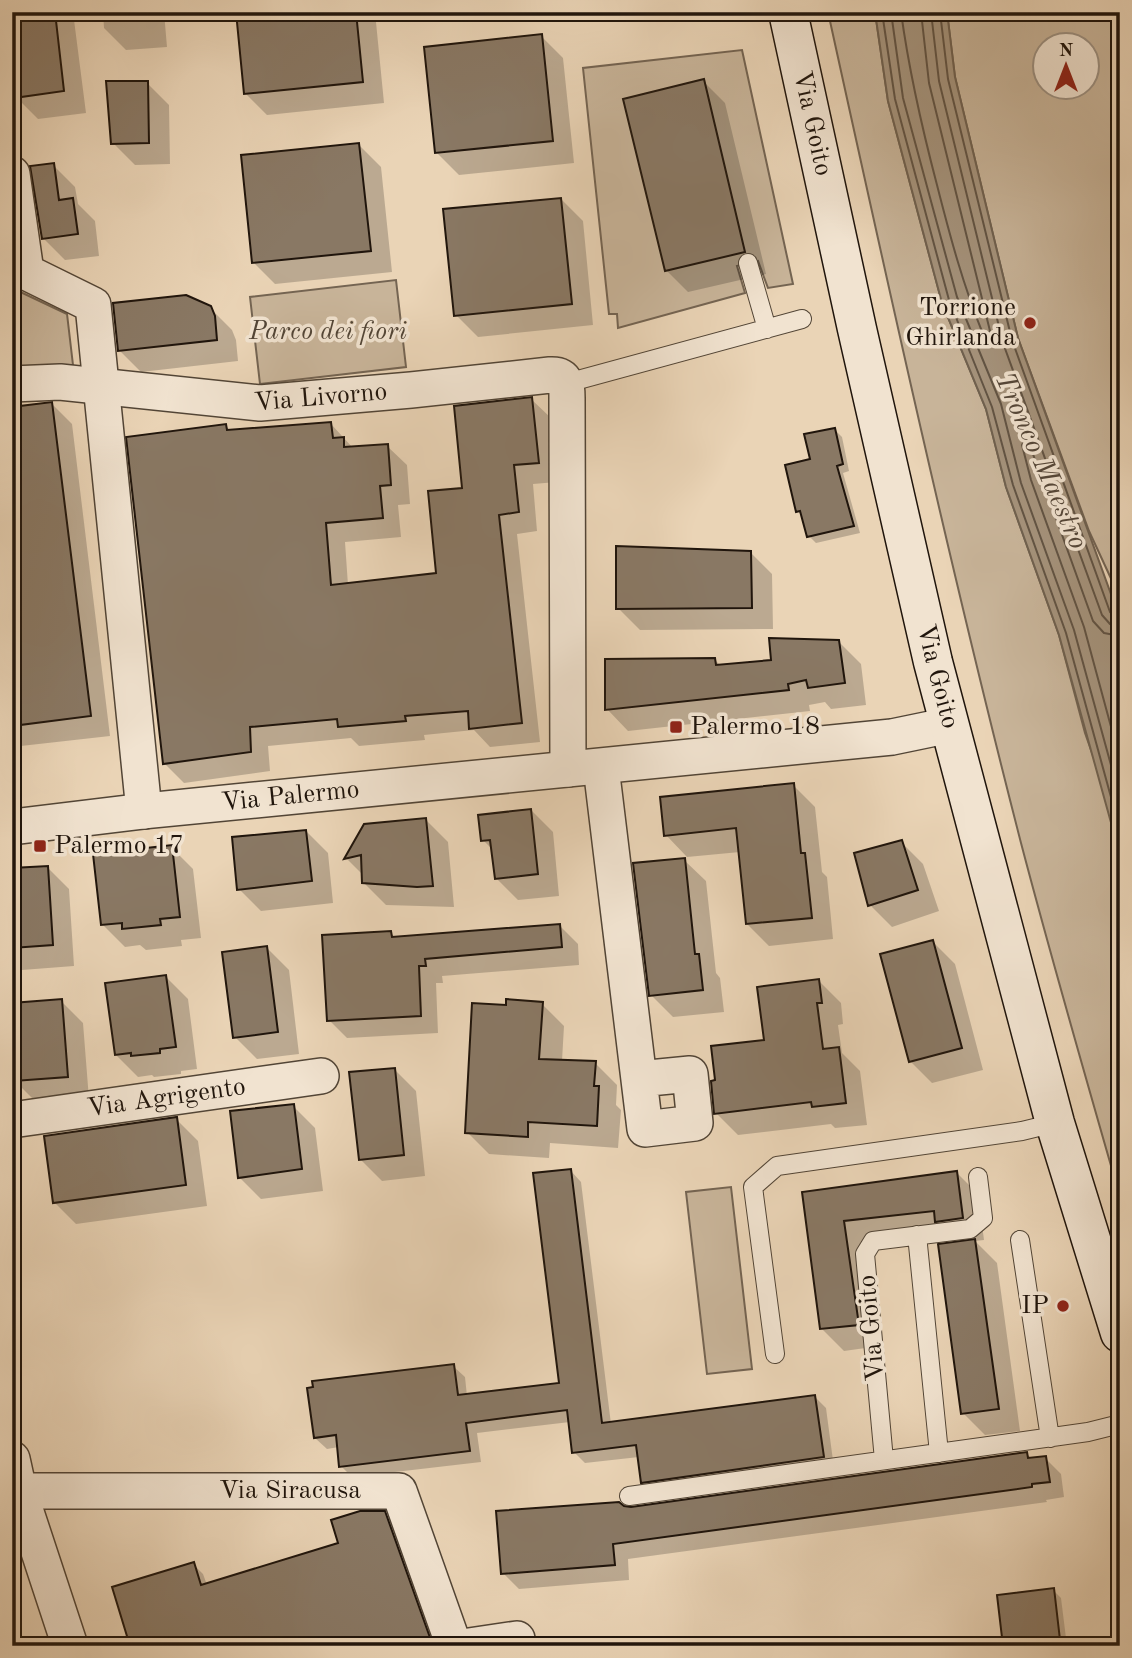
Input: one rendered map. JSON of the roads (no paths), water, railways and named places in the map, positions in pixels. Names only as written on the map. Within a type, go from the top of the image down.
[{"type":"main road","name":"Via Goito","points":[[788,12],[926,633],[1055,1122],[1120,1333]]},
{"type":"street","points":[[12,174],[26,272],[93,304],[144,811]]},
{"type":"street","points":[[554,380],[584,768],[639,1079]]},
{"type":"street","name":"Via Livorno","points":[[12,384],[60,382],[260,403],[554,380]]},
{"type":"street","name":"Via Palermo","points":[[12,827],[144,811],[897,737],[950,725]]},
{"type":"street","name":"Via Agrigento","points":[[12,1120],[321,1076]]},
{"type":"street","name":"Via Siracusa","points":[[70,1646],[16,1475],[398,1491],[454,1646]]},
{"type":"street","points":[[469,1646],[517,1639],[518,1646]]},
{"type":"lane","points":[[748,263],[766,328]]},
{"type":"lane","points":[[554,380],[802,319]]},
{"type":"lane","points":[[775,1354],[753,1187],[777,1166],[1022,1131],[1055,1122]]},
{"type":"lane","name":"Via Goito","points":[[884,1460],[865,1254],[873,1241],[970,1229],[983,1218],[978,1177]]},
{"type":"lane","name":"Via Goito","points":[[917,1235],[939,1453]]},
{"type":"lane","points":[[1020,1240],[1050,1438]]},
{"type":"lane","points":[[629,1496],[1087,1433],[1120,1424]]},
{"type":"water","name":"Tronco Maestro","points":[[875,12],[947,12],[955,77],[1018,338],[1120,619],[1120,855],[1059,635],[1006,487],[986,409],[942,303],[888,101]]},
{"type":"place","name":"Torrione Ghirlanda","points":[[1030,323]]},
{"type":"place","name":"Palermo 18","points":[[676,727]]},
{"type":"place","name":"Palermo 17","points":[[40,846]]},
{"type":"place","name":"IP","points":[[1063,1306]]},
{"type":"park label","name":"Parco dei fiori","points":[[328,332]]}]
